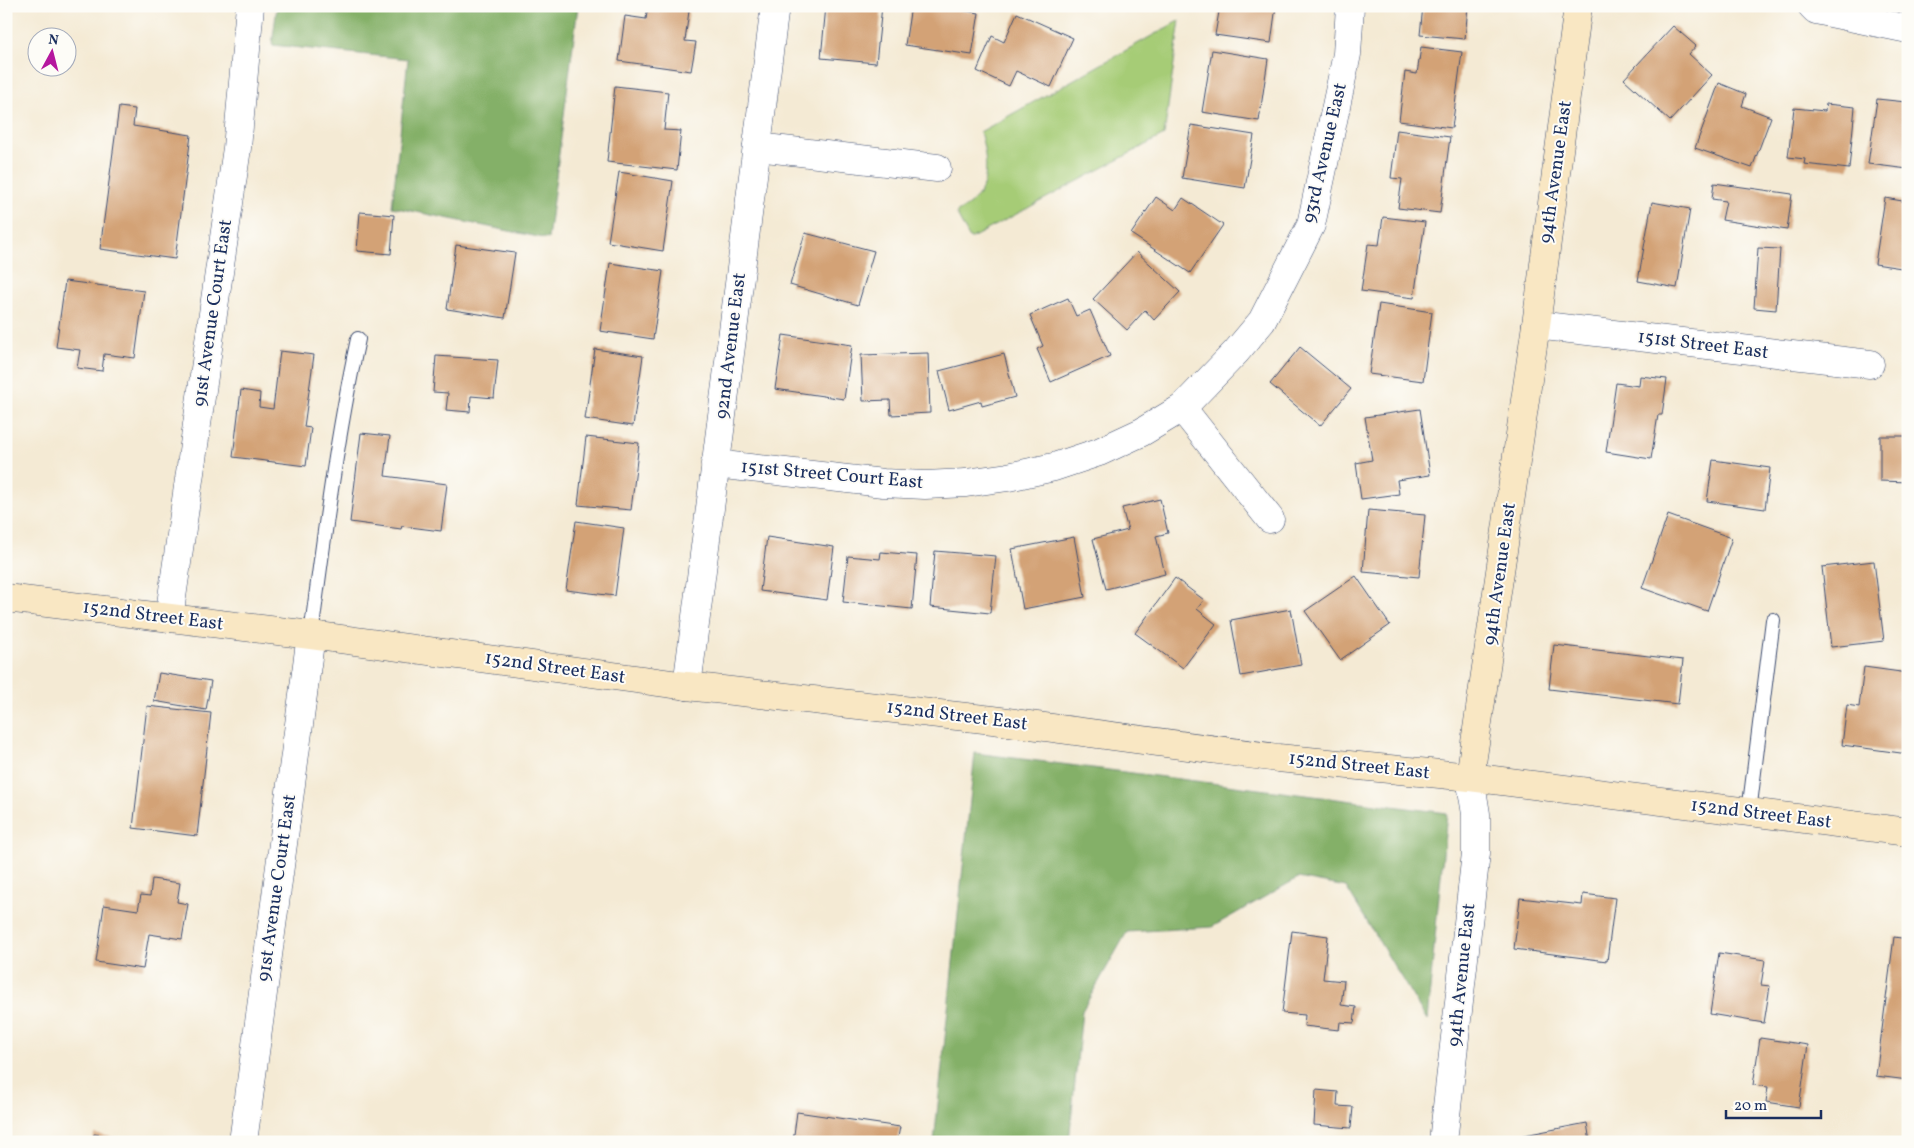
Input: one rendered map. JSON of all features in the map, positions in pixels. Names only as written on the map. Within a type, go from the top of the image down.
[{"type":"street","name":"91st Avenue Court East","points":[[169,618],[237,148],[250,6]]},
{"type":"street","name":"92nd Avenue East","points":[[687,686],[775,6]]},
{"type":"street","name":"93rd Avenue East","points":[[1182,408],[1236,352],[1262,320],[1310,225],[1347,54],[1350,6]]},
{"type":"street","name":"94th Avenue East","points":[[1443,1142],[1476,852],[1476,814],[1470,777],[1536,325],[1578,6]]},
{"type":"street","points":[[1812,6],[1816,10],[1908,29]]},
{"type":"street","points":[[757,147],[937,168]]},
{"type":"street","name":"151st Street East","points":[[1536,325],[1870,364]]},
{"type":"street","points":[[1182,408],[1270,519]]},
{"type":"street","name":"151st Street Court East","points":[[716,464],[883,483],[925,485],[966,483],[1045,469],[1099,452],[1142,432],[1182,408]]},
{"type":"street","name":"152nd Street East","points":[[6,598],[311,635],[687,686],[993,720],[1278,758],[1470,777],[1908,832]]},
{"type":"street","name":"91st Avenue Court East","points":[[242,1142],[311,635]]},
{"type":"lane","points":[[311,635],[324,529],[346,394],[358,338]]},
{"type":"lane","points":[[1750,812],[1773,620]]},
{"type":"green space","points":[[277,6],[578,6],[548,239],[392,207],[408,59],[272,45]]},
{"type":"green space","points":[[1180,20],[1164,135],[970,239],[956,213],[973,201],[980,193],[983,185],[986,167],[980,132]]},
{"type":"green space","points":[[975,753],[1447,813],[1427,1020],[1346,887],[1298,878],[1212,927],[1127,932],[1082,1011],[1069,1142],[934,1142]]},
{"type":"building","points":[[648,6],[689,11],[685,41],[696,42],[691,71],[619,61],[625,16],[646,19]]},
{"type":"building","points":[[826,6],[882,6],[876,63],[821,58]]},
{"type":"building","points":[[911,6],[936,6],[979,13],[972,55],[905,45]]},
{"type":"building","points":[[1220,6],[1276,6],[1271,43],[1215,35]]},
{"type":"building","points":[[1423,6],[1468,6],[1465,39],[1420,35]]},
{"type":"building","points":[[1017,13],[1073,38],[1051,87],[1016,71],[1009,86],[977,71],[992,36],[1004,42]]},
{"type":"building","points":[[1673,26],[1696,46],[1689,54],[1712,75],[1670,121],[1624,79]]},
{"type":"building","points":[[1421,47],[1462,52],[1452,128],[1399,121],[1405,72],[1417,74]]},
{"type":"building","points":[[1212,50],[1268,59],[1259,121],[1202,112]]},
{"type":"building","points":[[1719,83],[1746,94],[1742,106],[1771,117],[1752,168],[1695,148]]},
{"type":"building","points":[[615,86],[668,92],[664,130],[681,131],[677,170],[607,162]]},
{"type":"building","points":[[1907,96],[1908,169],[1868,164],[1877,99],[1906,102]]},
{"type":"building","points":[[1826,104],[1855,107],[1849,169],[1804,164],[1805,159],[1788,157],[1794,108],[1825,111]]},
{"type":"building","points":[[119,107],[135,109],[133,126],[191,135],[175,259],[100,249]]},
{"type":"building","points":[[1191,125],[1254,135],[1245,188],[1182,178]]},
{"type":"building","points":[[1397,130],[1450,137],[1440,213],[1398,208],[1402,179],[1391,178]]},
{"type":"building","points":[[619,172],[673,181],[663,251],[608,242]]},
{"type":"building","points":[[1714,183],[1792,194],[1787,230],[1722,220],[1726,201],[1712,199]]},
{"type":"building","points":[[1156,197],[1175,210],[1183,198],[1223,225],[1190,273],[1131,234]]},
{"type":"building","points":[[1885,198],[1908,202],[1908,269],[1875,264]]},
{"type":"building","points":[[1652,202],[1690,209],[1677,288],[1638,281]]},
{"type":"building","points":[[360,212],[394,215],[391,254],[357,251]]},
{"type":"building","points":[[1383,217],[1425,222],[1414,298],[1361,291],[1368,244],[1379,245]]},
{"type":"building","points":[[805,233],[874,251],[858,305],[790,285]]},
{"type":"building","points":[[456,245],[515,253],[505,318],[447,309]]},
{"type":"building","points":[[1758,248],[1780,249],[1776,310],[1754,308]]},
{"type":"building","points":[[1137,252],[1180,292],[1154,320],[1145,310],[1127,330],[1093,299]]},
{"type":"building","points":[[610,263],[663,271],[653,339],[600,331]]},
{"type":"building","points":[[65,281],[144,291],[135,358],[104,354],[102,371],[77,368],[80,350],[56,347]]},
{"type":"building","points":[[1068,298],[1076,316],[1090,310],[1110,356],[1051,382],[1037,349],[1043,346],[1030,315]]},
{"type":"building","points":[[1379,304],[1432,312],[1423,381],[1369,374]]},
{"type":"building","points":[[783,335],[852,345],[844,399],[775,389]]},
{"type":"building","points":[[1300,347],[1351,389],[1320,426],[1270,384]]},
{"type":"building","points":[[595,349],[643,356],[633,426],[585,419]]},
{"type":"building","points":[[280,351],[314,355],[304,427],[311,428],[306,466],[233,457],[241,390],[260,393],[259,407],[273,409]]},
{"type":"building","points":[[928,353],[930,413],[891,415],[890,400],[863,401],[861,355]]},
{"type":"building","points":[[1004,354],[1015,397],[982,406],[981,401],[949,410],[939,371]]},
{"type":"building","points":[[436,356],[498,360],[494,398],[471,396],[470,412],[446,410],[448,393],[433,392]]},
{"type":"building","points":[[1640,376],[1667,379],[1662,415],[1658,415],[1651,459],[1606,452],[1616,383],[1639,386]]},
{"type":"building","points":[[1420,409],[1430,475],[1397,480],[1399,494],[1361,499],[1356,463],[1372,460],[1365,417]]},
{"type":"building","points":[[361,433],[390,436],[385,476],[447,484],[441,531],[402,526],[401,529],[350,522]]},
{"type":"building","points":[[1880,436],[1908,436],[1908,482],[1880,481]]},
{"type":"building","points":[[586,437],[639,443],[631,510],[578,505]]},
{"type":"building","points":[[1713,460],[1770,468],[1765,509],[1707,501]]},
{"type":"building","points":[[1160,499],[1168,533],[1156,536],[1165,574],[1106,589],[1093,539],[1128,530],[1122,508]]},
{"type":"building","points":[[1368,510],[1425,515],[1419,577],[1363,572]]},
{"type":"building","points":[[1668,515],[1732,538],[1707,611],[1642,588]]},
{"type":"building","points":[[576,521],[624,528],[615,596],[566,590]]},
{"type":"building","points":[[767,537],[834,547],[827,600],[760,591]]},
{"type":"building","points":[[1074,537],[1085,597],[1023,609],[1012,549]]},
{"type":"building","points":[[935,551],[996,556],[990,613],[930,607]]},
{"type":"building","points":[[881,552],[917,555],[912,609],[843,602],[848,556],[880,559]]},
{"type":"building","points":[[1874,561],[1884,641],[1831,647],[1822,567]]},
{"type":"building","points":[[1356,576],[1390,625],[1340,660],[1305,611]]},
{"type":"building","points":[[1175,578],[1204,600],[1197,609],[1216,624],[1183,668],[1135,633]]},
{"type":"building","points":[[1291,609],[1301,665],[1241,676],[1231,620]]},
{"type":"building","points":[[1554,645],[1683,660],[1678,704],[1549,689]]},
{"type":"building","points":[[1864,667],[1908,673],[1908,754],[1842,745],[1847,705],[1859,707]]},
{"type":"building","points":[[159,673],[211,681],[206,710],[154,701]]},
{"type":"building","points":[[147,706],[211,713],[197,836],[133,828]]},
{"type":"building","points":[[152,879],[180,883],[177,902],[188,904],[182,939],[149,934],[143,969],[96,962],[104,905],[138,910],[141,895],[150,896]]},
{"type":"building","points":[[1583,894],[1615,898],[1607,961],[1514,949],[1520,898],[1582,905]]},
{"type":"building","points":[[1292,931],[1328,936],[1323,979],[1344,981],[1341,1005],[1356,1007],[1354,1023],[1340,1022],[1339,1030],[1304,1026],[1305,1015],[1282,1013]]},
{"type":"building","points":[[1894,937],[1908,939],[1908,1080],[1876,1076]]},
{"type":"building","points":[[1719,953],[1765,960],[1761,985],[1770,986],[1764,1023],[1710,1014]]},
{"type":"building","points":[[1760,1038],[1808,1045],[1799,1107],[1766,1102],[1768,1087],[1753,1085]]},
{"type":"building","points":[[1316,1090],[1338,1092],[1337,1106],[1353,1107],[1351,1128],[1314,1125]]},
{"type":"building","points":[[797,1112],[900,1127],[897,1142],[793,1142]]},
{"type":"building","points":[[1587,1123],[1590,1142],[1510,1142],[1509,1138]]},
{"type":"building","points":[[94,1134],[137,1141],[137,1142],[93,1142]]}]
